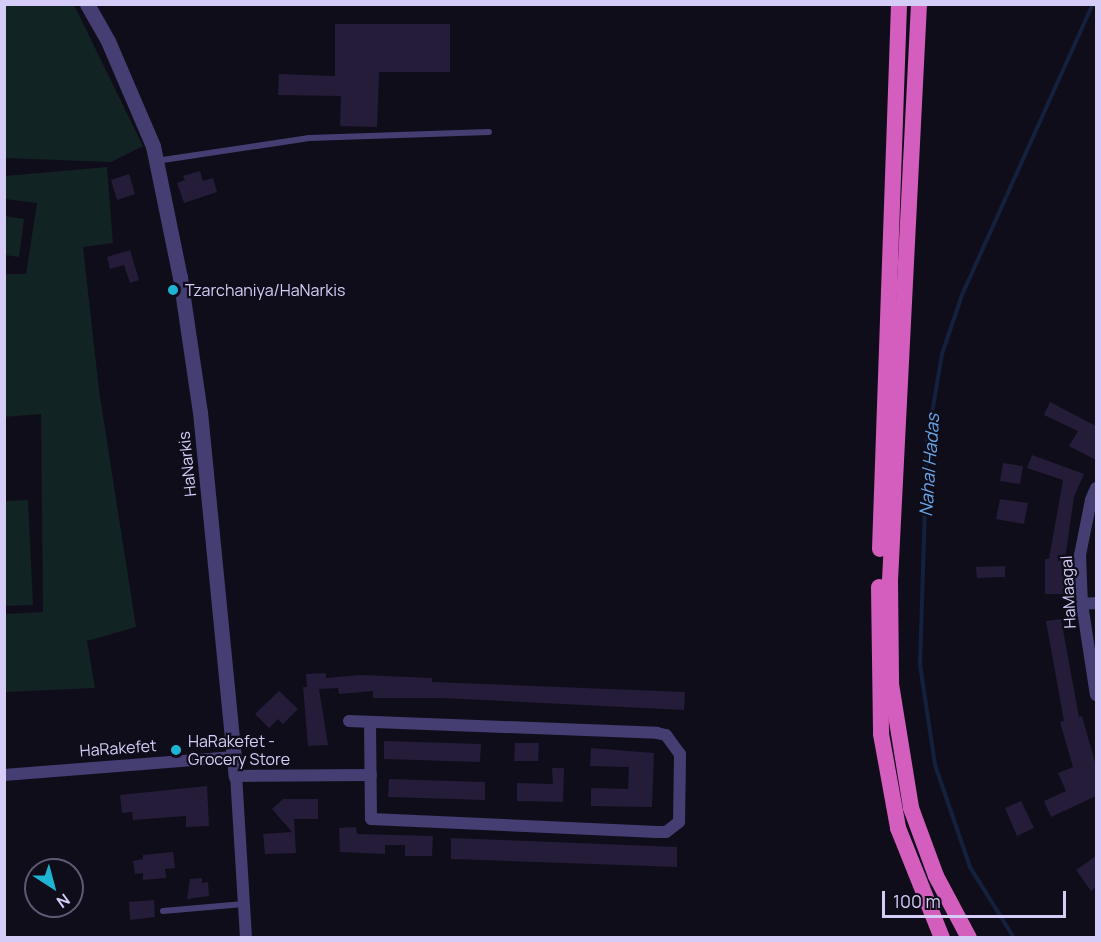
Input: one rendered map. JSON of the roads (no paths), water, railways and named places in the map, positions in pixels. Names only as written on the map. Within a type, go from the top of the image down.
[{"type":"highway","points":[[899,4],[878,635],[881,734],[898,828],[942,938]]},
{"type":"highway","points":[[919,4],[890,581],[891,684],[911,808],[936,876],[969,938]]},
{"type":"street","name":"HaNarkis","points":[[87,4],[108,41],[156,161],[180,277],[200,412],[236,776],[246,938]]},
{"type":"street","name":"HaMaagal","points":[[1096,488],[1090,500],[1080,555],[1082,604],[1096,695]]},
{"type":"street","points":[[1082,604],[1096,603]]},
{"type":"street","points":[[349,721],[666,735],[680,754],[679,822],[666,832],[657,832],[371,819],[370,722]]},
{"type":"street","name":"HaRakefet","points":[[4,775],[234,757]]},
{"type":"street","points":[[236,776],[371,775]]},
{"type":"lane","points":[[156,161],[309,138],[489,132]]},
{"type":"lane","points":[[163,911],[244,904]]},
{"type":"waterway","name":"Nahal Hadas","points":[[1014,938],[970,867],[935,765],[920,665],[927,442],[942,354],[962,295],[1093,4]]},
{"type":"place","name":"Tzarchaniya/HaNarkis","points":[[173,290]]},
{"type":"place","name":"HaRakefet - Grocery Store","points":[[176,750]]}]
